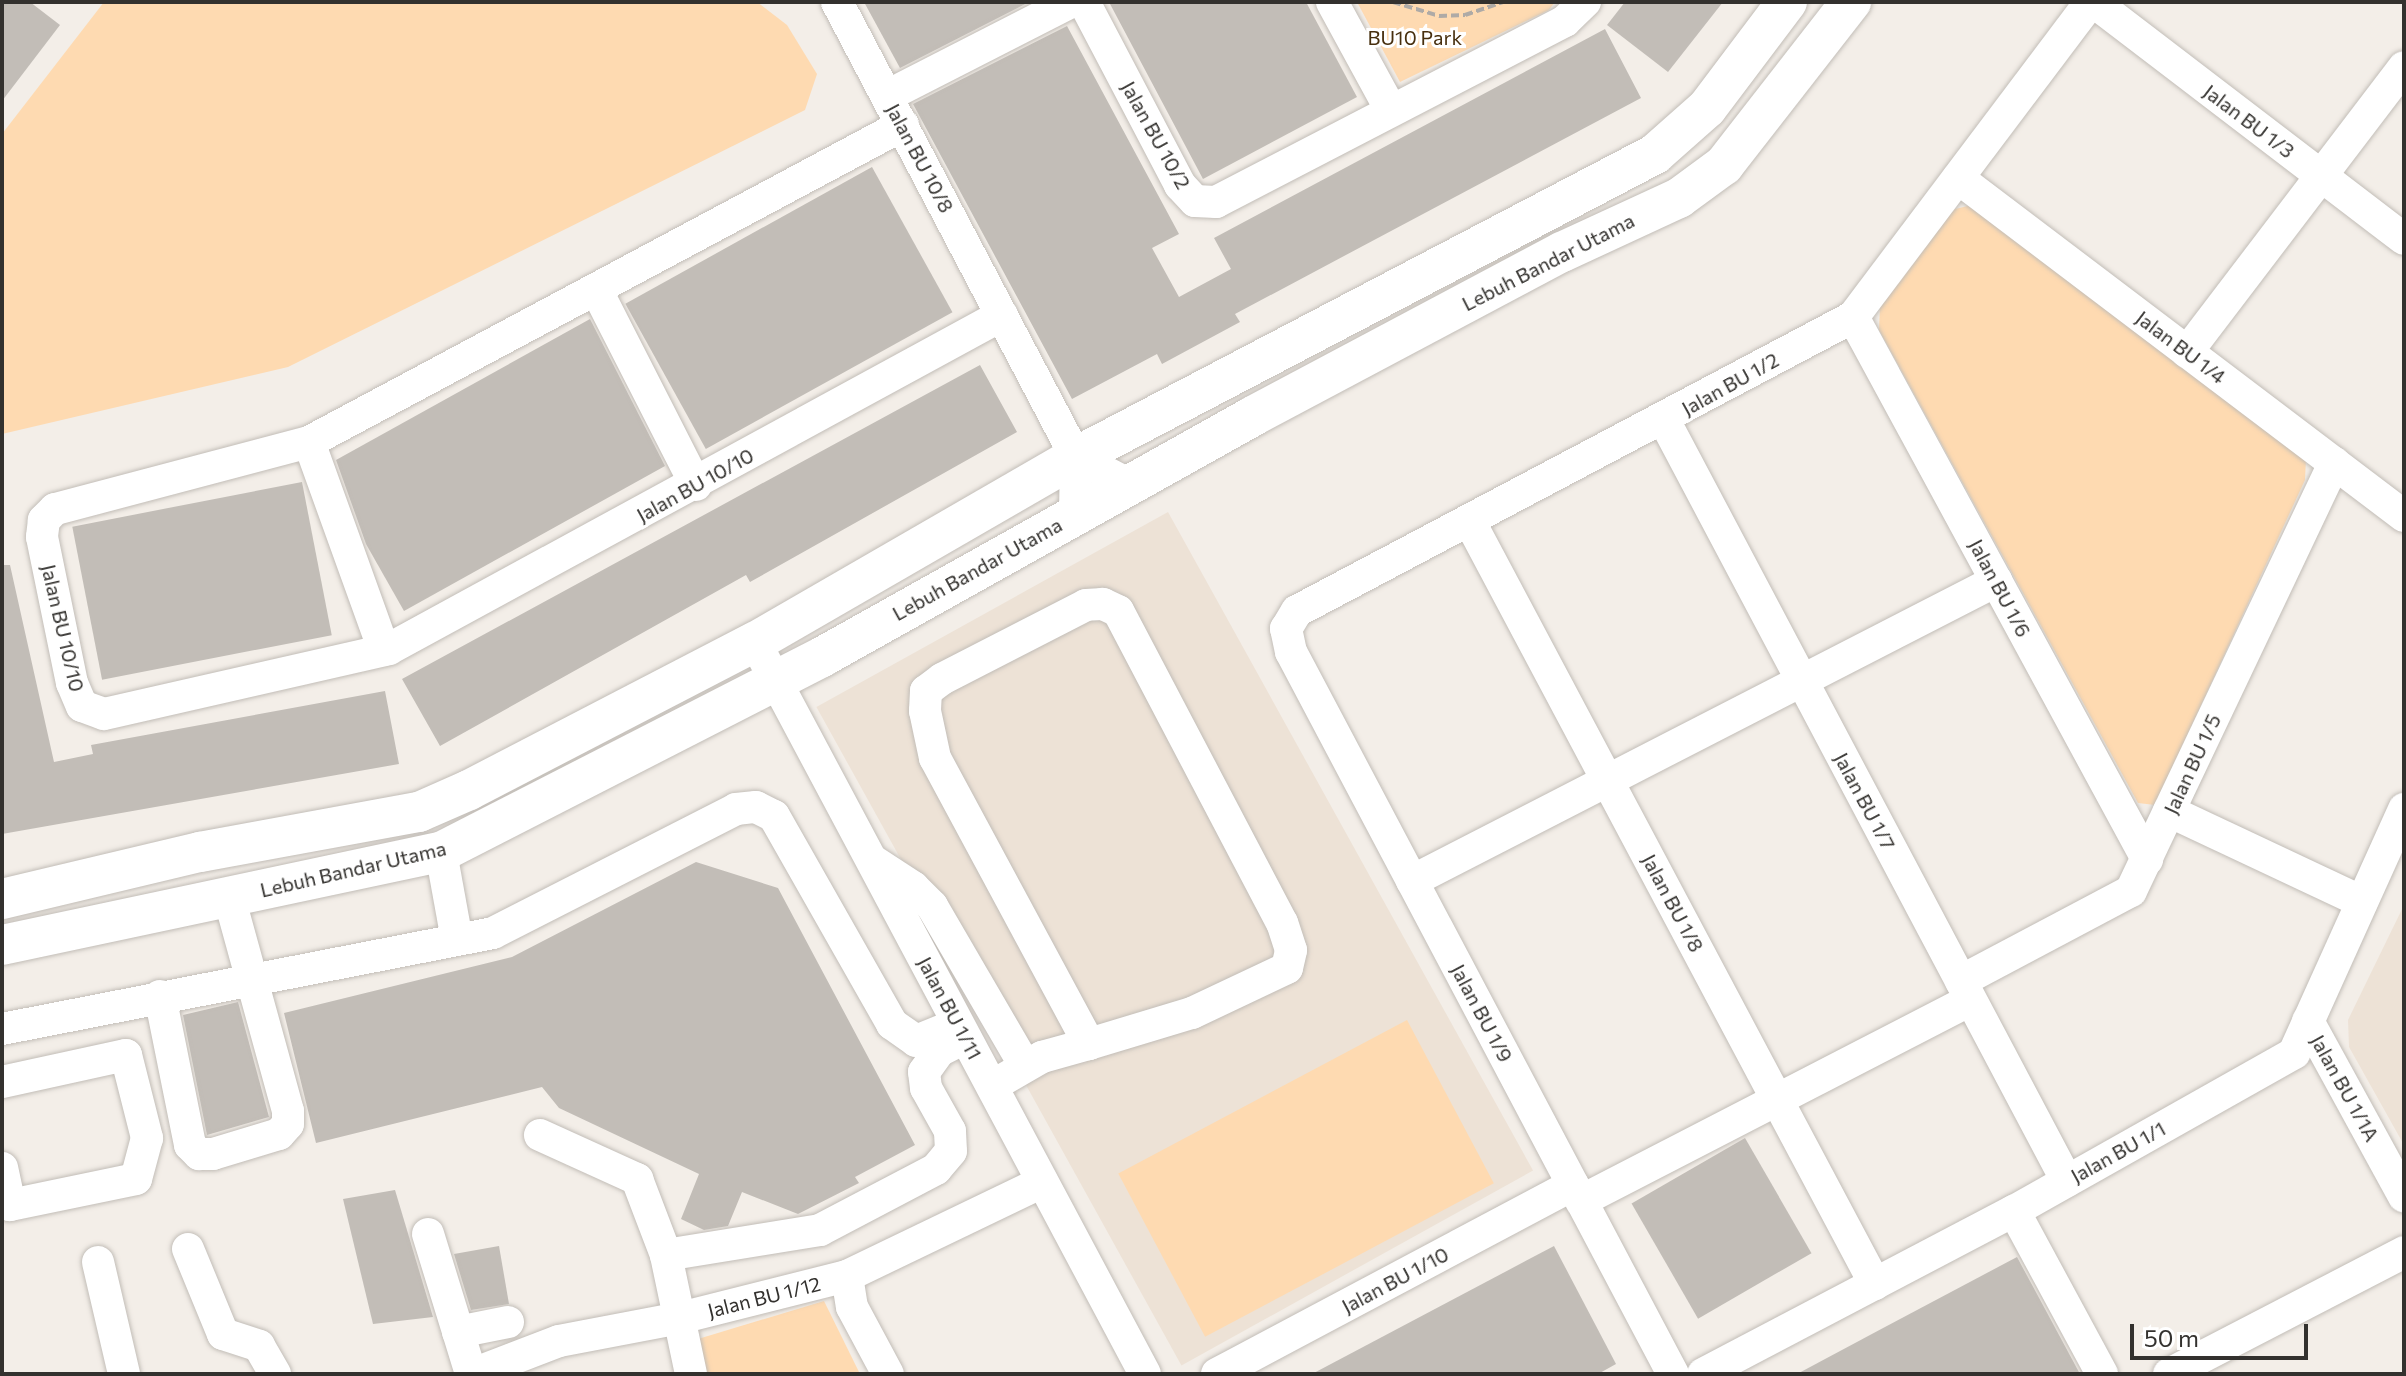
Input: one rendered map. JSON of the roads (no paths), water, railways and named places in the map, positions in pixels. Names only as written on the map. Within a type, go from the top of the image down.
[{"type":"main road","name":"Lebuh Bandar Utama","points":[[8,894],[200,852],[419,812],[755,642],[1076,457],[1655,154],[1707,108],[1787,2]]},
{"type":"main road","name":"Lebuh Bandar Utama","points":[[2,945],[441,852],[776,681],[1075,515],[1562,252],[1679,198],[1724,165],[1851,2]]},
{"type":"street","name":"Jalan BU 10/8","points":[[837,2],[1002,315]]},
{"type":"street","points":[[887,96],[1071,2]]},
{"type":"street","name":"Jalan BU 10/2","points":[[1084,2],[1180,185],[1195,201],[1216,202],[1391,110]]},
{"type":"street","points":[[1332,2],[1391,110],[1565,21],[1585,2]]},
{"type":"street","name":"Jalan BU 1/3","points":[[2092,2],[2404,239]]},
{"type":"street","name":"Jalan BU 1/2","points":[[1291,652],[1286,629],[1297,611],[1664,420],[1853,317],[2092,2]]},
{"type":"street","points":[[2187,352],[2404,67]]},
{"type":"street","name":"Jalan BU 10/10","points":[[903,125],[309,442],[55,509],[44,520],[42,537],[72,683],[82,706],[104,714],[384,650],[696,485],[1002,315]]},
{"type":"street","name":"Jalan BU 1/4","points":[[1958,178],[2404,516]]},
{"type":"street","points":[[596,289],[696,485]]},
{"type":"street","points":[[1002,315],[1076,457],[1075,515]]},
{"type":"street","name":"Jalan BU 1/6","points":[[1853,317],[2147,859]]},
{"type":"street","name":"Jalan BU 1/7","points":[[1664,420],[2067,1181]]},
{"type":"street","points":[[309,442],[384,650]]},
{"type":"street","points":[[1076,457],[1130,485]]},
{"type":"street","name":"Jalan BU 1/5","points":[[1777,1099],[2131,891],[2334,463]]},
{"type":"street","name":"Jalan BU 1/8","points":[[1470,522],[1875,1284]]},
{"type":"street","points":[[1412,881],[1996,581]]},
{"type":"street","points":[[992,1086],[1025,1066],[1192,1013],[1287,968],[1291,950],[1282,923],[1118,611],[1103,604],[1086,605],[942,679],[926,691],[925,711],[935,758],[1089,1044]]},
{"type":"street","name":"Jalan BU 1/11","points":[[755,642],[1145,1374]]},
{"type":"street","name":"Jalan BU 1/9","points":[[1291,652],[1673,1374]]},
{"type":"street","points":[[2,1029],[251,977],[493,933],[736,809],[756,807],[774,816],[892,1024],[916,1041],[962,1030]]},
{"type":"street","name":"Jalan BU 1/1","points":[[1703,1374],[2014,1211],[2294,1053],[2404,809]]},
{"type":"street","points":[[2169,811],[2362,902]]},
{"type":"street","points":[[441,852],[457,940]]},
{"type":"street","points":[[871,859],[913,887],[932,906],[1025,1066]]},
{"type":"street","points":[[160,996],[190,1145],[199,1154],[213,1154],[279,1134],[288,1124],[229,897]]},
{"type":"street","points":[[99,1009],[114,1058]]},
{"type":"street","name":"Jalan BU 1/1A","points":[[2308,1021],[2404,1196]]},
{"type":"street","points":[[666,1255],[820,1230],[936,1169],[951,1151],[950,1131],[926,1088],[924,1072],[939,1051],[962,1030]]},
{"type":"street","points":[[2,1082],[126,1055],[147,1138],[136,1179],[10,1205],[2,1168]]},
{"type":"street","name":"Jalan BU 1/10","points":[[1217,1374],[1577,1193],[1777,1099]]},
{"type":"street","points":[[540,1135],[637,1179],[666,1255],[691,1374]]},
{"type":"street","name":"Jalan BU 1/12","points":[[472,1374],[559,1341],[680,1318],[847,1276],[1042,1182]]},
{"type":"street","points":[[2014,1211],[2102,1374]]},
{"type":"street","points":[[428,1234],[472,1374]]},
{"type":"street","points":[[188,1249],[223,1334],[259,1346],[275,1374]]},
{"type":"street","points":[[2169,1374],[2404,1252]]},
{"type":"street","points":[[98,1262],[124,1374]]},
{"type":"street","points":[[847,1276],[852,1307],[888,1374]]},
{"type":"street","points":[[458,1332],[508,1322]]},
{"type":"park label","name":"BU10 Park","points":[[1415,37]]}]
